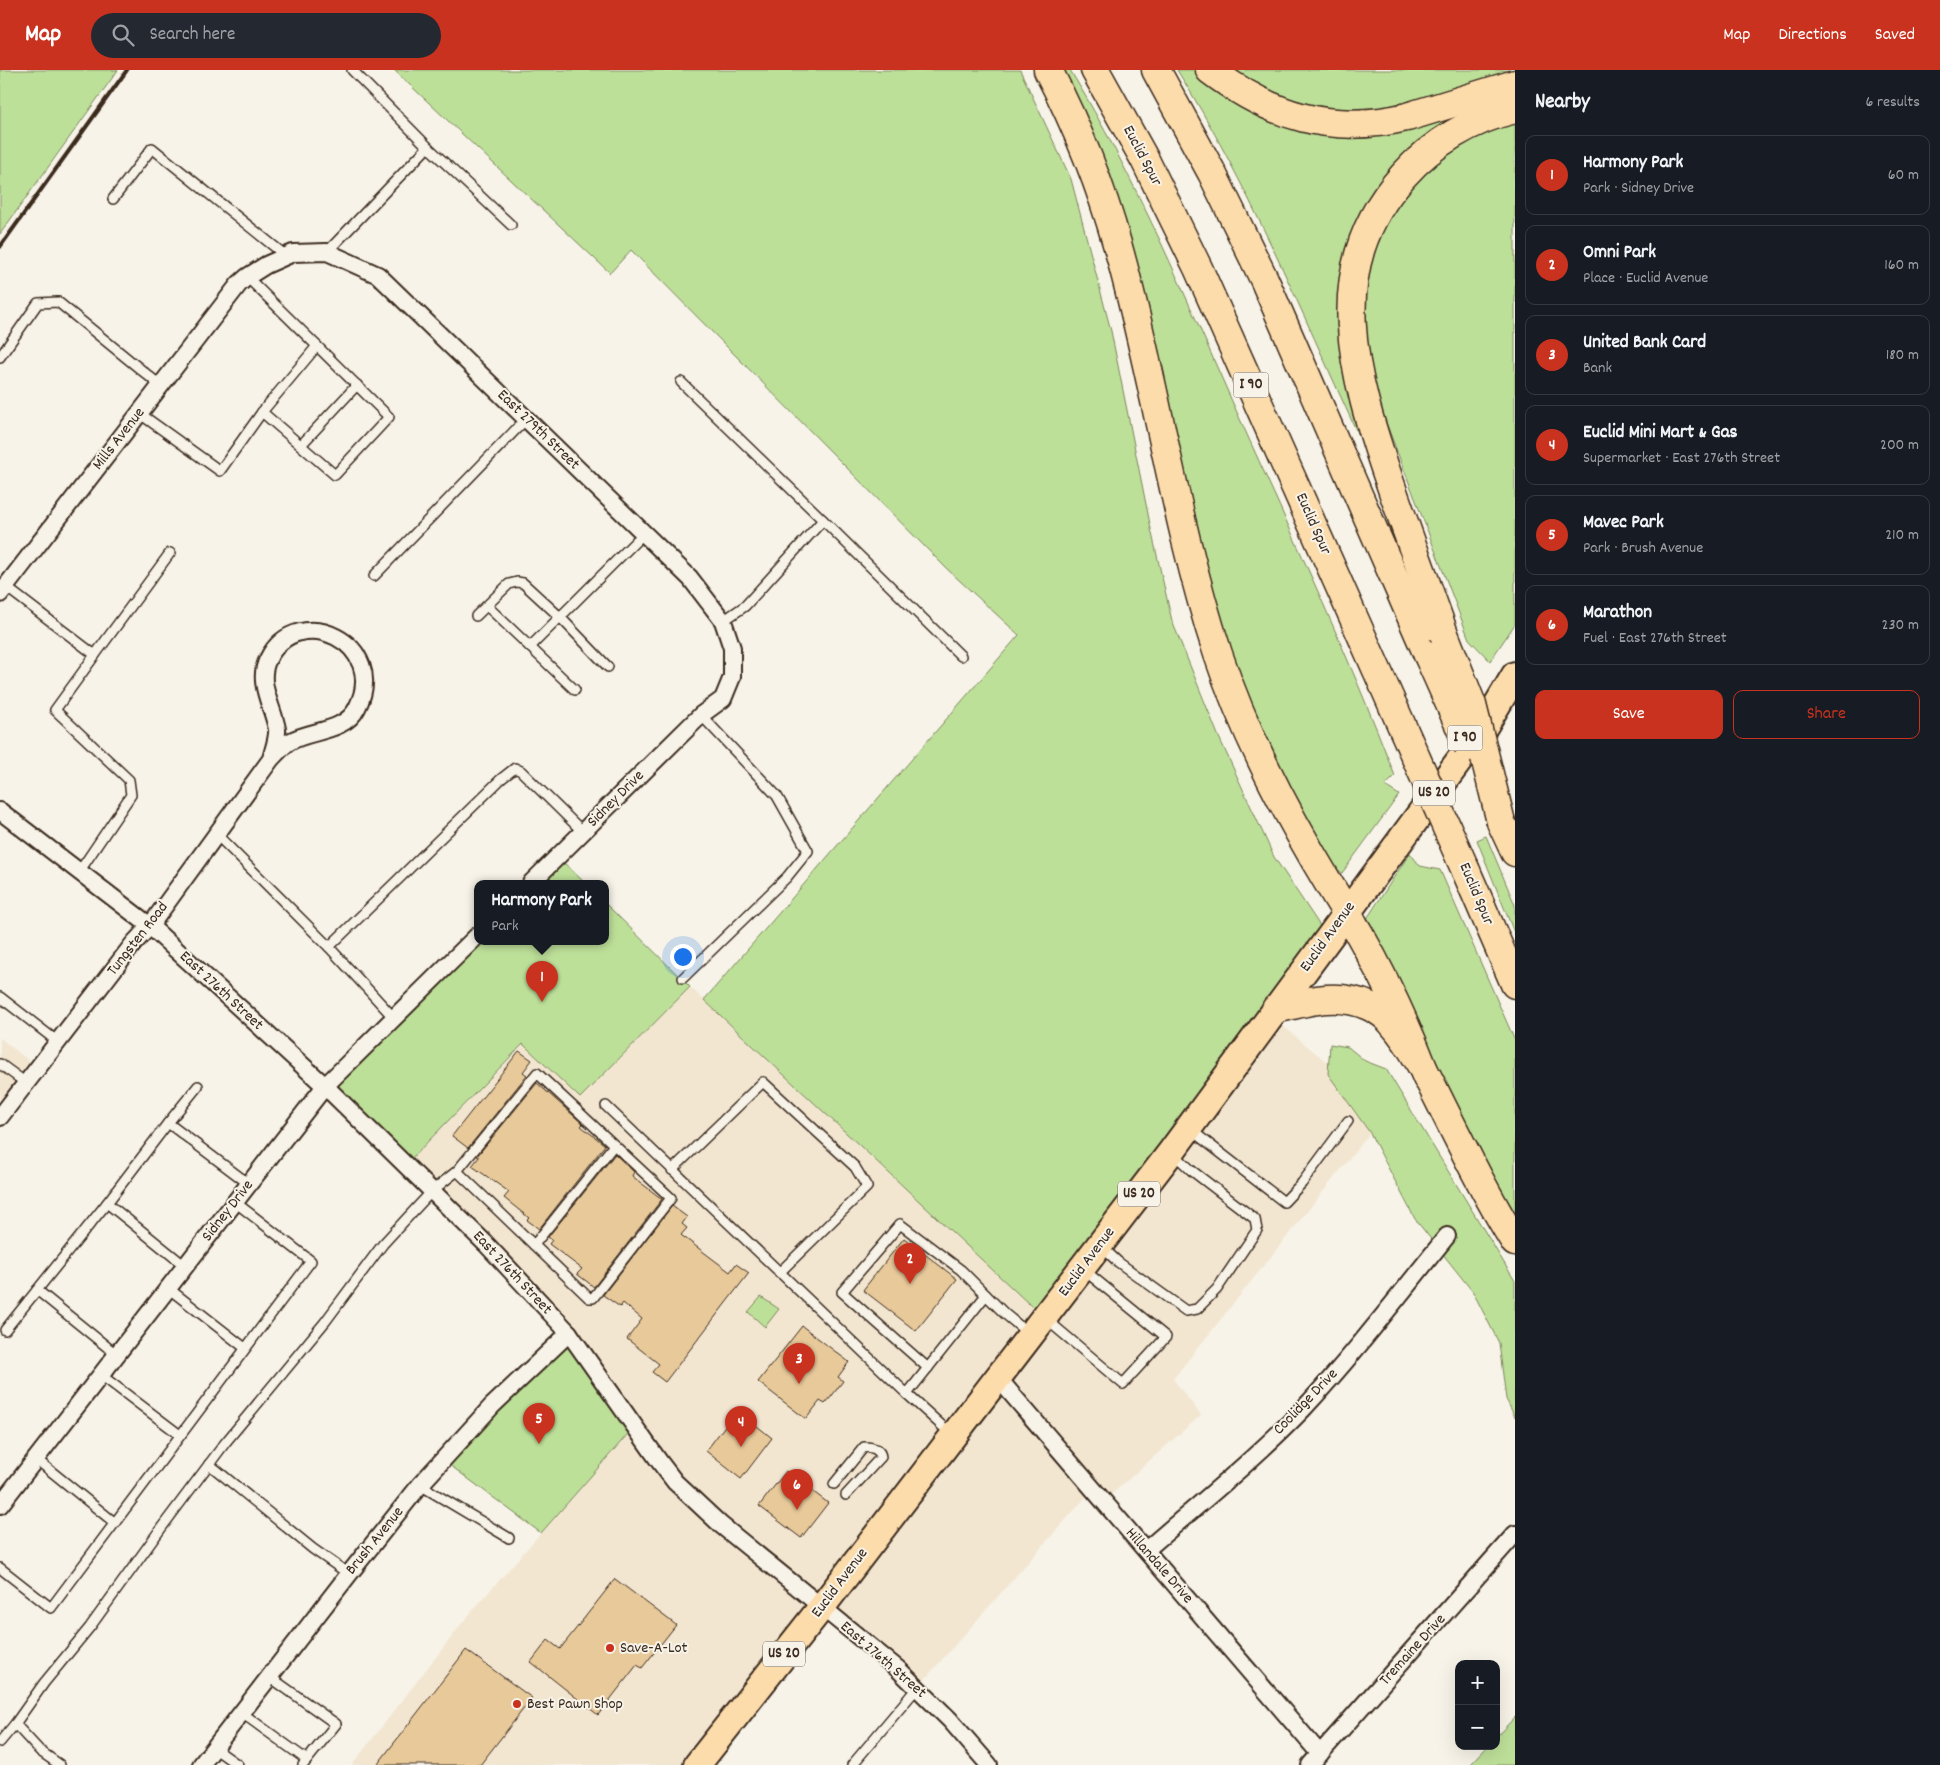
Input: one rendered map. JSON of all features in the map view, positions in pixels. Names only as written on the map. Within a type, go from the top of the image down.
[{"type":"highway","points":[[1048,70],[1081,140],[1096,178],[1118,247],[1179,514],[1198,586],[1223,668],[1247,730],[1276,790],[1328,884],[1361,937],[1409,1031],[1427,1078]]},
{"type":"highway","name":"Euclid Spur","points":[[1095,70],[1145,160],[1209,292],[1515,984]]},
{"type":"highway","points":[[1156,70],[1212,172],[1436,644],[1472,705],[1501,822],[1515,852]]},
{"type":"highway","points":[[1210,70],[1242,92],[1279,111],[1316,120],[1351,124],[1380,122],[1407,117],[1515,84]]},
{"type":"highway","points":[[1436,644],[1404,525],[1362,396],[1350,323],[1353,285],[1361,250],[1375,215],[1396,183],[1424,155],[1455,133],[1486,118],[1515,109]]},
{"type":"highway","points":[[1276,1009],[1308,1001],[1336,998],[1347,999],[1369,1006],[1393,1023],[1427,1078],[1483,1187],[1515,1242]]},
{"type":"main road","name":"Euclid Avenue","points":[[697,1765],[821,1608],[1171,1152],[1484,727],[1515,675]]},
{"type":"street","name":"East 279th Street","points":[[243,280],[266,265],[293,253],[327,252],[378,275],[690,578],[723,621],[732,648],[732,677],[723,699],[701,715]]},
{"type":"street","name":"Mills Avenue","points":[[3,590],[243,280]]},
{"type":"street","name":"Tungsten Road","points":[[0,1116],[134,943],[150,926],[271,759],[289,742],[343,723],[357,710],[363,693],[364,676],[359,661],[350,645],[333,634],[313,631],[294,634],[278,645],[267,660],[264,679],[277,731],[271,759]]},
{"type":"street","name":"Sidney Drive","points":[[534,880],[701,715]]},
{"type":"street","name":"East 276th Street","points":[[0,811],[150,926],[325,1086],[486,1244],[568,1333],[658,1462],[675,1482],[710,1515],[821,1608],[898,1669],[950,1720],[989,1765]]},
{"type":"street","name":"Sidney Drive","points":[[0,1505],[325,1086],[474,939]]},
{"type":"street","name":"Coolidge Drive","points":[[1146,1550],[1245,1464],[1302,1409],[1353,1353],[1446,1236]]},
{"type":"street","name":"Brush Avenue","points":[[201,1765],[348,1574],[420,1485],[492,1406],[568,1333]]},
{"type":"street","name":"Hillandale Drive","points":[[998,1378],[1146,1550],[1315,1760]]},
{"type":"street","name":"Tremaine Drive","points":[[1315,1760],[1515,1534]]},
{"type":"lane","points":[[352,70],[511,225]]},
{"type":"lane","points":[[327,252],[428,146]]},
{"type":"lane","points":[[113,199],[152,148],[286,256]]},
{"type":"lane","points":[[243,280],[318,346],[389,417],[335,475],[302,444],[262,412]]},
{"type":"lane","points":[[0,357],[38,303],[58,302],[161,386]]},
{"type":"lane","points":[[139,414],[220,471],[262,412],[318,346]]},
{"type":"lane","points":[[681,382],[961,656]]},
{"type":"lane","points":[[302,444],[357,385]]},
{"type":"lane","points":[[374,576],[526,418]]},
{"type":"lane","points":[[723,621],[745,606],[823,520]]},
{"type":"lane","points":[[530,647],[644,533]]},
{"type":"lane","points":[[79,872],[131,795],[128,780],[55,710],[170,554]]},
{"type":"lane","points":[[476,616],[510,584],[524,583],[608,667]]},
{"type":"lane","points":[[3,590],[95,655]]},
{"type":"lane","points":[[487,606],[575,690]]},
{"type":"lane","points":[[684,978],[787,877],[808,851],[777,796],[701,715]]},
{"type":"lane","points":[[329,947],[501,779],[515,768],[521,771],[583,832]]},
{"type":"lane","points":[[216,834],[329,947],[394,1018]]},
{"type":"lane","points":[[0,997],[58,1042]]},
{"type":"lane","points":[[0,1064],[26,1083]]},
{"type":"lane","points":[[0,1742],[44,1683],[90,1627],[209,1464],[325,1322],[383,1244],[432,1191],[457,1171],[537,1073],[671,1198],[593,1298],[589,1298],[457,1171]]},
{"type":"lane","points":[[672,1170],[763,1082],[855,1167],[867,1187],[779,1273]]},
{"type":"lane","points":[[5,1330],[198,1086]]},
{"type":"lane","points":[[606,1106],[779,1273],[953,1436]]},
{"type":"lane","points":[[1188,1129],[1284,1202],[1302,1183],[1348,1121]]},
{"type":"lane","points":[[168,1123],[249,1184]]},
{"type":"lane","points":[[534,1245],[614,1146]]},
{"type":"lane","points":[[1100,1245],[1125,1268],[1186,1311],[1197,1309],[1217,1289],[1257,1230],[1255,1219],[1191,1170],[1171,1152]]},
{"type":"lane","points":[[0,1568],[51,1608],[311,1260],[235,1202]]},
{"type":"lane","points":[[107,1203],[185,1266]]},
{"type":"lane","points":[[928,1368],[842,1292],[900,1224],[961,1270],[1005,1314],[1038,1326],[1123,1384],[1166,1337],[1082,1268]]},
{"type":"lane","points":[[168,1288],[245,1348]]},
{"type":"lane","points":[[37,1290],[117,1355]]},
{"type":"lane","points":[[907,1394],[986,1295]]},
{"type":"lane","points":[[101,1375],[180,1436]]},
{"type":"lane","points":[[834,1484],[864,1447],[871,1447],[878,1451],[881,1457],[846,1495]]},
{"type":"lane","points":[[36,1459],[115,1522]]},
{"type":"lane","points":[[209,1464],[348,1574]]},
{"type":"lane","points":[[420,1485],[510,1538]]},
{"type":"lane","points":[[242,1712],[305,1763],[336,1724],[270,1677]]},
{"type":"lane","points":[[852,1765],[917,1688]]},
{"type":"lane","points":[[15,1724],[40,1751],[60,1765]]},
{"type":"lane","points":[[214,1748],[238,1765]]},
{"type":"shaded area","points":[[690,987],[1044,1318],[1271,1016],[1328,1063],[1370,1133],[1173,1379],[1201,1415],[1104,1501],[1093,1489],[917,1688],[821,1608],[697,1765],[352,1765],[467,1617],[634,1427],[569,1333],[405,1165],[524,1044],[580,1098]]},
{"type":"shaded area","points":[[0,1038],[38,1068],[0,1117]]},
{"type":"green space","points":[[0,70],[118,70],[0,234]]},
{"type":"green space","points":[[394,70],[1020,70],[1071,179],[1111,331],[1151,529],[1172,621],[1218,735],[1274,857],[1328,938],[1044,1318],[704,1000],[1019,635],[947,569],[631,250],[610,273]]},
{"type":"green space","points":[[1056,70],[1070,70],[1139,197],[1320,595],[1395,776],[1385,786],[1399,795],[1342,873],[1331,864],[1285,783],[1242,689]]},
{"type":"green space","points":[[1177,70],[1195,70],[1220,90],[1264,116],[1487,107],[1356,241],[1364,425],[1356,430],[1250,202],[1203,113]]},
{"type":"green space","points":[[1229,70],[1515,70],[1515,74],[1408,107],[1332,113],[1292,103]]},
{"type":"green space","points":[[1515,120],[1515,624],[1490,661],[1469,639],[1377,399],[1364,345],[1364,277],[1377,230],[1399,200],[1428,168],[1474,131]]},
{"type":"green space","points":[[1486,836],[1515,905],[1515,935],[1477,840]]},
{"type":"green space","points":[[1410,853],[1420,866],[1440,870],[1515,1041],[1515,1218],[1470,1135],[1364,923]]},
{"type":"green space","points":[[558,857],[582,880],[534,880]]},
{"type":"green space","points":[[609,907],[690,987],[580,1098],[523,1044],[405,1165],[325,1086],[474,945],[609,945]]},
{"type":"green space","points":[[1330,1044],[1348,1047],[1365,1061],[1386,1069],[1515,1281],[1515,1417],[1506,1399],[1499,1343],[1473,1292],[1415,1219],[1370,1133],[1328,1074]]},
{"type":"green space","points":[[761,1297],[779,1309],[765,1327],[748,1312]]},
{"type":"green space","points":[[569,1333],[634,1427],[541,1533],[443,1460]]},
{"type":"green space","points":[[1515,1717],[1515,1765],[1470,1765],[1484,1750],[1500,1750],[1500,1733]]},
{"type":"building","points":[[519,1051],[532,1060],[523,1072],[527,1075],[468,1148],[452,1136]]},
{"type":"building","points":[[537,1083],[583,1124],[581,1126],[605,1145],[539,1229],[527,1220],[529,1218],[504,1198],[509,1192],[472,1166],[479,1157],[477,1156]]},
{"type":"building","points":[[615,1154],[634,1172],[632,1176],[662,1199],[594,1287],[577,1274],[582,1269],[549,1244],[552,1240],[548,1237]]},
{"type":"building","points":[[672,1206],[687,1217],[682,1224],[687,1228],[681,1235],[730,1272],[736,1264],[749,1273],[665,1382],[652,1372],[659,1364],[627,1339],[642,1319],[623,1303],[620,1307],[603,1295]]},
{"type":"building","points":[[904,1238],[957,1279],[916,1331],[863,1290]]},
{"type":"building","points":[[802,1326],[849,1362],[838,1377],[843,1381],[831,1397],[825,1404],[820,1401],[806,1419],[758,1382]]},
{"type":"building","points":[[737,1410],[772,1438],[741,1479],[706,1451]]},
{"type":"building","points":[[786,1471],[828,1503],[801,1538],[759,1506]]},
{"type":"building","points":[[615,1579],[676,1625],[642,1668],[637,1665],[598,1715],[531,1662],[548,1640],[560,1649]]},
{"type":"building","points":[[466,1650],[532,1698],[480,1765],[377,1765]]},
{"type":"railway","points":[[0,247],[127,70]]},
{"type":"place","name":"Harmony Park","points":[[542,1002]]},
{"type":"place","name":"Omni Park","points":[[910,1284]]},
{"type":"place","name":"United Bank Card","points":[[799,1384]]},
{"type":"place","name":"Mavec Park","points":[[539,1444]]},
{"type":"place","name":"Euclid Mini Mart & Gas","points":[[741,1447]]},
{"type":"place","name":"Marathon","points":[[797,1510]]},
{"type":"place","name":"Save-A-Lot","points":[[610,1648]]},
{"type":"place","name":"Best Pawn Shop","points":[[517,1704]]}]
